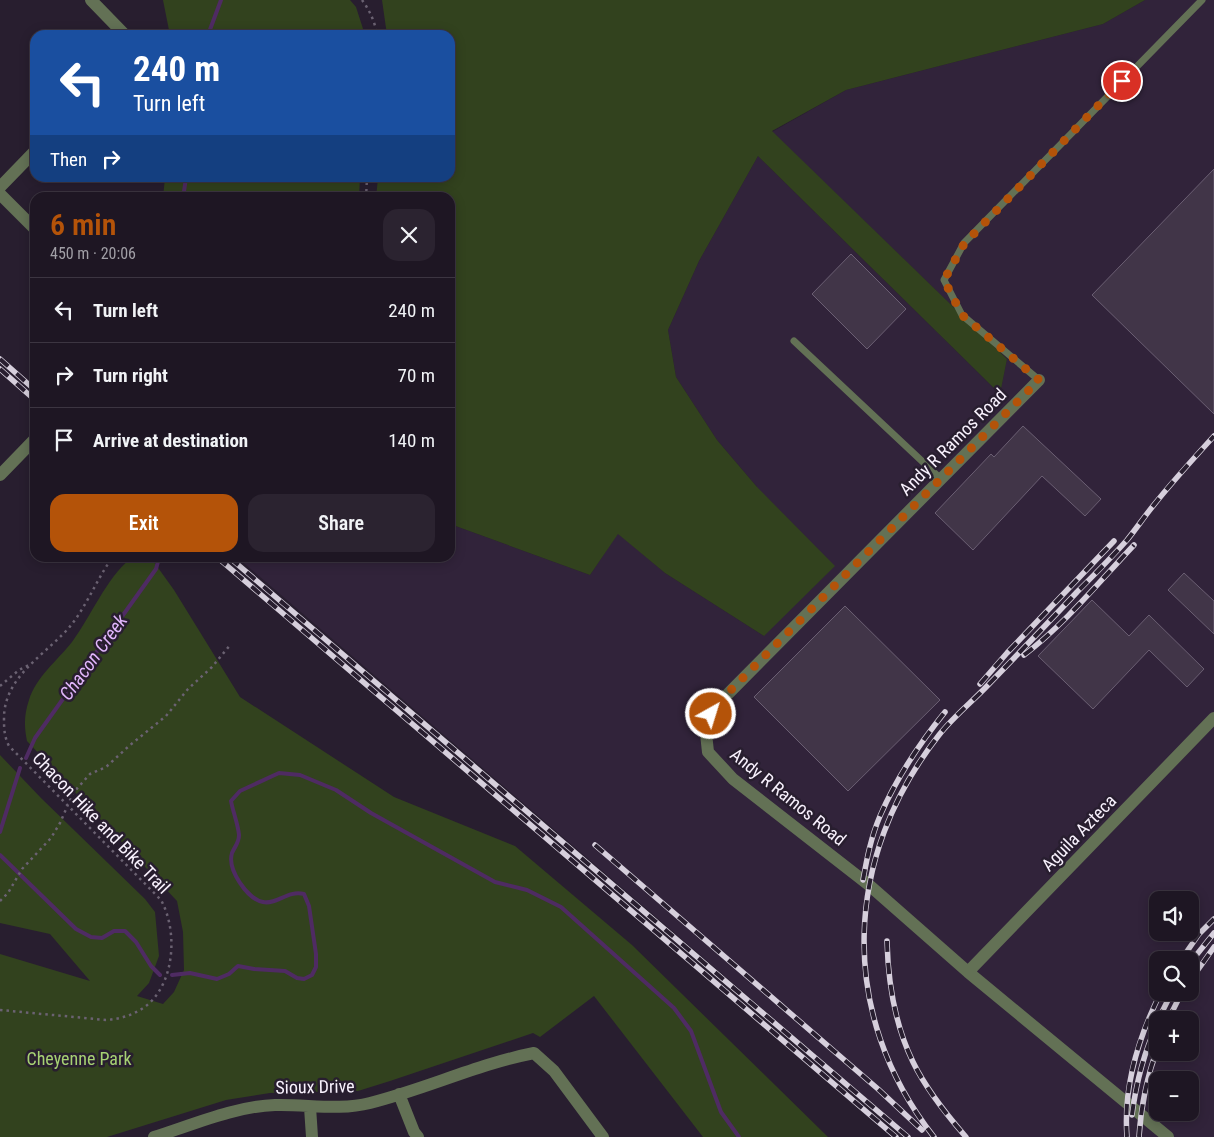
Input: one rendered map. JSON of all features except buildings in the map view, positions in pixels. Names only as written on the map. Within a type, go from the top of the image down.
[{"type":"street","points":[[91,0],[121,30]]},
{"type":"street","points":[[0,187],[30,156]]},
{"type":"street","points":[[0,194],[30,224]]},
{"type":"street","name":"Andy R Ramos Road","points":[[1039,380],[716,705],[705,724],[708,752],[734,779],[869,885],[968,972],[1168,1137]]},
{"type":"street","points":[[0,476],[30,444]]},
{"type":"street","name":"Aguila Azteca","points":[[968,972],[1214,718]]},
{"type":"street","name":"Sioux Drive","points":[[155,1137],[248,1108],[275,1105],[344,1107],[370,1103],[509,1058],[534,1053],[554,1071],[603,1137]]},
{"type":"street","points":[[399,1094],[414,1132],[418,1137]]},
{"type":"street","points":[[310,1107],[312,1137]]},
{"type":"lane","points":[[1039,380],[962,315],[944,280],[964,244],[1202,0]]},
{"type":"lane","points":[[794,342],[941,479]]},
{"type":"path","points":[[362,0],[368,8],[376,30]]},
{"type":"path","name":"Chacon Hike and Bike Trail","points":[[0,1010],[106,1020],[118,1019],[133,1014],[145,1007],[159,992],[169,967],[171,938],[169,919],[164,905],[153,891],[9,746],[5,737],[4,707],[8,696],[32,663],[72,624],[110,562]]},
{"type":"path","points":[[0,901],[22,869],[51,838],[73,793],[90,774],[106,767],[166,716],[188,689],[212,667],[231,644]]},
{"type":"path","name":"Chacon Hike and Bike Trail","points":[[0,686],[19,670],[32,663]]},
{"type":"shaded area","points":[[1145,0],[1214,0],[1214,1137],[912,1137],[243,562],[455,562],[455,526],[590,575],[618,533],[665,573],[764,636],[757,487],[717,440],[676,377],[668,330],[699,261],[758,156],[1000,394],[1007,359],[772,132],[846,90],[1103,24]]},
{"type":"green space","points":[[163,0],[350,0],[356,7],[363,30],[169,30]]},
{"type":"green space","points":[[382,0],[1145,0],[1103,24],[846,90],[772,131],[1007,359],[1000,394],[758,156],[699,261],[668,330],[676,377],[717,440],[757,487],[835,566],[764,636],[665,573],[618,534],[590,575],[455,526],[455,192],[377,192],[378,182],[455,182],[455,30],[386,30]]},
{"type":"green space","points":[[165,182],[360,182],[359,192],[164,192]]},
{"type":"green space","name":"Cheyenne Park","points":[[127,562],[154,562],[174,590],[240,697],[394,797],[515,846],[632,945],[828,1137],[703,1137],[594,996],[540,1037],[533,1033],[358,1091],[270,1093],[226,1100],[107,1137],[0,1137],[0,954],[90,981],[50,934],[0,923],[0,755],[41,798],[145,899],[155,912],[159,956],[149,983],[137,996],[163,1004],[174,992],[184,970],[183,932],[177,901],[27,741],[25,730],[27,705],[32,692],[72,642],[106,587]]},
{"type":"waterway","name":"Chacon Creek","points":[[210,30],[221,0]]},
{"type":"waterway","name":"Chacon Creek","points":[[184,192],[185,182]]},
{"type":"waterway","name":"Chacon Creek","points":[[26,758],[35,738],[156,569],[158,562]]},
{"type":"waterway","name":"Chacon Creek","points":[[0,832],[20,768]]},
{"type":"waterway","points":[[172,975],[190,973],[217,979],[229,974],[238,966],[285,971],[297,978],[304,979],[312,975],[316,967],[316,954],[309,906],[304,894],[292,894],[268,902],[257,900],[245,889],[235,875],[231,860],[239,835],[231,801],[240,791],[279,773],[300,775],[336,790],[371,813],[495,882],[527,890],[561,907],[674,1008],[691,1031],[721,1112],[739,1137]]},
{"type":"waterway","points":[[0,855],[76,929],[91,937],[102,938],[114,931],[125,931],[136,942],[151,966],[160,975]]},
{"type":"railway","points":[[0,359],[30,386]]},
{"type":"railway","points":[[0,369],[30,396]]},
{"type":"railway","points":[[934,1137],[902,1089],[880,1039],[868,988],[864,936],[870,883],[884,832],[907,782],[939,735],[1121,547],[1168,488],[1214,436]]},
{"type":"railway","points":[[980,684],[1114,541]]},
{"type":"railway","points":[[1024,655],[1054,630],[1134,545]]},
{"type":"railway","points":[[223,562],[896,1137]]},
{"type":"railway","points":[[235,562],[908,1137]]},
{"type":"railway","points":[[863,880],[872,840],[886,802],[909,762],[945,712]]},
{"type":"railway","points":[[595,845],[878,1089],[922,1130]]},
{"type":"railway","points":[[1187,951],[1199,934],[1214,919]]},
{"type":"railway","points":[[1199,952],[1214,933]]},
{"type":"railway","points":[[887,941],[894,1003],[901,1033],[907,1048],[930,1092],[966,1137]]},
{"type":"railway","points":[[1199,968],[1214,947]]},
{"type":"railway","points":[[1127,1137],[1127,1099],[1130,1081],[1145,1027],[1157,1001]]},
{"type":"railway","points":[[1162,1011],[1168,1001]]},
{"type":"railway","points":[[1172,1011],[1178,1001]]},
{"type":"railway","points":[[1132,1115],[1141,1068],[1149,1045]]},
{"type":"railway","points":[[1139,1137],[1145,1091],[1154,1061]]},
{"type":"route","points":[[711,714],[716,705],[1039,380],[962,315],[944,280],[964,244],[1122,81]]}]
